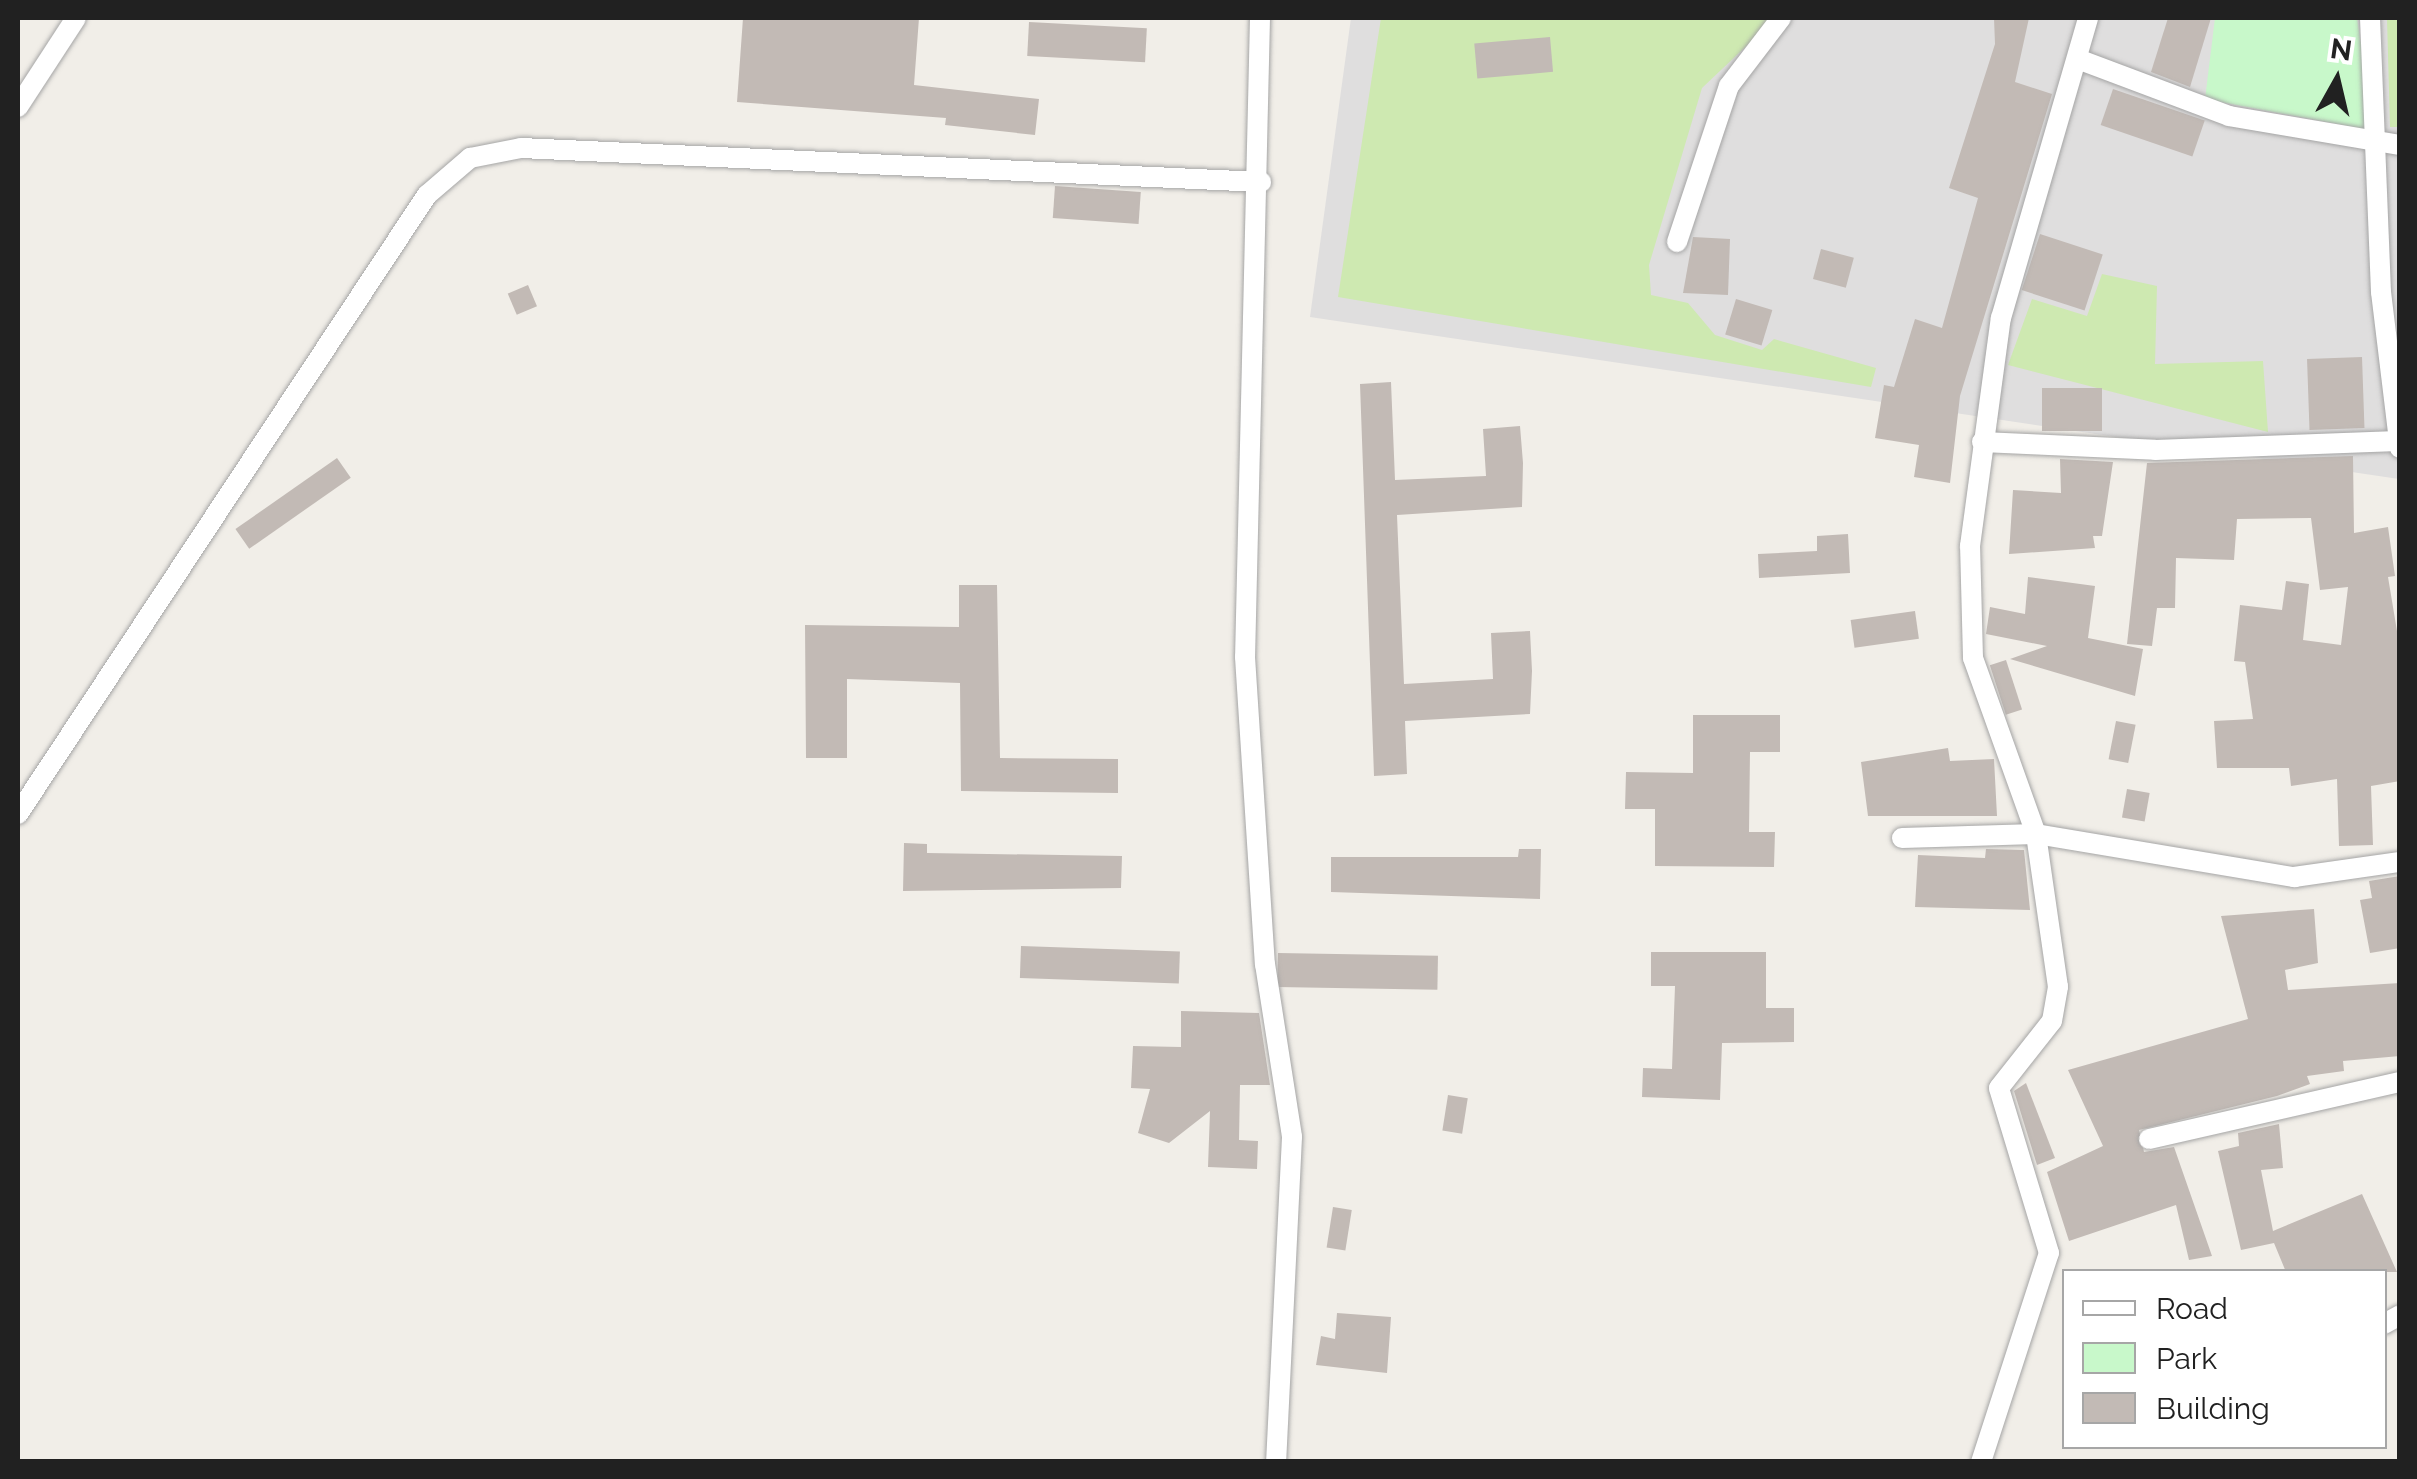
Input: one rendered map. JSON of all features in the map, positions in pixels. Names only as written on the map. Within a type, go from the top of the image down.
[{"type":"street","points":[[18,107],[76,18]]},
{"type":"street","points":[[1260,18],[1261,182],[1245,657],[1265,964],[1292,1136],[1276,1462]]},
{"type":"street","points":[[1677,242],[1729,86],[1781,18]]},
{"type":"street","points":[[1981,1462],[2050,1253],[1999,1088],[2052,1021],[2058,987],[2036,834],[1973,658],[1970,546],[2000,318],[2080,60],[2088,18]]},
{"type":"street","points":[[1982,442],[2155,450],[2399,444],[2381,292],[2390,145],[2370,18]]},
{"type":"street","points":[[2080,60],[2229,116],[2390,145]]},
{"type":"street","points":[[18,814],[426,194],[470,158],[541,148],[1261,182]]},
{"type":"street","points":[[1902,838],[2036,834],[2294,877],[2400,862]]},
{"type":"street","points":[[2149,1140],[2400,1082]]},
{"type":"shaded area","points":[[1351,18],[2399,18],[2399,479],[1310,317]]},
{"type":"green space","points":[[1381,18],[1776,18],[1702,88],[1649,265],[1651,295],[1688,303],[1715,335],[1762,350],[1774,339],[1876,368],[1871,387],[1338,297]]},
{"type":"green space","points":[[2215,18],[2357,18],[2374,131],[2205,99]]},
{"type":"green space","points":[[2387,18],[2399,18],[2399,127],[2390,127]]},
{"type":"green space","points":[[2102,274],[2157,286],[2155,364],[2263,361],[2268,432],[2008,365],[2032,299],[2087,316]]},
{"type":"building","points":[[743,18],[919,18],[914,85],[1039,99],[1035,135],[945,125],[946,118],[737,102]]},
{"type":"building","points":[[1994,18],[2029,18],[2015,82],[2052,94],[1960,396],[1950,483],[1914,477],[1919,445],[1875,438],[1884,385],[1894,387],[1915,319],[1942,328],[1978,198],[1949,188],[1995,44]]},
{"type":"building","points":[[2168,18],[2211,18],[2190,87],[2151,72]]},
{"type":"building","points":[[1029,22],[1147,28],[1145,62],[1027,56]]},
{"type":"building","points":[[1550,37],[1553,72],[1477,78],[1474,44]]},
{"type":"building","points":[[2113,89],[2205,121],[2192,157],[2101,125]]},
{"type":"building","points":[[1055,186],[1141,192],[1139,224],[1053,218]]},
{"type":"building","points":[[2040,234],[2103,254],[2085,311],[2022,290]]},
{"type":"building","points":[[1693,237],[1730,239],[1728,295],[1683,293]]},
{"type":"building","points":[[1821,249],[1854,258],[1846,288],[1813,279]]},
{"type":"building","points":[[528,285],[537,306],[517,315],[508,294]]},
{"type":"building","points":[[1736,299],[1772,310],[1762,345],[1725,334]]},
{"type":"building","points":[[2362,357],[2364,428],[2310,430],[2307,359]]},
{"type":"building","points":[[1391,382],[1395,480],[1486,476],[1483,429],[1520,426],[1523,463],[1522,507],[1397,515],[1404,684],[1493,679],[1491,633],[1530,631],[1532,671],[1530,714],[1405,721],[1407,774],[1374,776],[1360,384]]},
{"type":"building","points":[[2042,388],[2102,388],[2102,431],[2042,431]]},
{"type":"building","points":[[2353,456],[2354,533],[2388,527],[2395,576],[2388,577],[2400,649],[2400,781],[2371,786],[2373,845],[2339,846],[2337,779],[2291,786],[2289,768],[2217,768],[2214,721],[2253,719],[2245,662],[2234,661],[2240,605],[2282,610],[2286,581],[2309,584],[2303,640],[2341,645],[2348,587],[2320,590],[2311,518],[2237,519],[2234,560],[2176,558],[2175,608],[2157,608],[2152,646],[2127,644],[2147,463]]},
{"type":"building","points":[[337,458],[351,478],[249,549],[235,529]]},
{"type":"building","points":[[2060,459],[2113,462],[2102,536],[2093,536],[2095,548],[2009,554],[2013,490],[2061,493]]},
{"type":"building","points":[[1848,534],[1850,573],[1759,578],[1758,554],[1817,551],[1817,536]]},
{"type":"building","points":[[2028,577],[2095,586],[2088,638],[2143,649],[2135,696],[2010,659],[2047,646],[1986,634],[1990,607],[2025,614]]},
{"type":"building","points":[[959,585],[997,585],[1000,758],[1118,759],[1118,793],[961,791],[960,683],[847,679],[847,758],[806,758],[805,625],[959,627]]},
{"type":"building","points":[[1915,611],[1919,639],[1855,648],[1851,620]]},
{"type":"building","points":[[2006,660],[2022,709],[2006,715],[1990,665]]},
{"type":"building","points":[[1693,715],[1780,715],[1780,752],[1750,752],[1749,832],[1775,832],[1774,867],[1655,866],[1655,809],[1625,809],[1626,772],[1693,773]]},
{"type":"building","points":[[2116,721],[2136,725],[2128,763],[2109,759]]},
{"type":"building","points":[[1948,748],[1950,761],[1994,759],[1997,816],[1868,816],[1861,762]]},
{"type":"building","points":[[2127,789],[2150,793],[2145,822],[2122,818]]},
{"type":"building","points":[[904,843],[927,844],[927,853],[1122,856],[1121,888],[903,891]]},
{"type":"building","points":[[1519,849],[1541,849],[1540,899],[1331,892],[1331,857],[1518,857]]},
{"type":"building","points":[[1986,849],[2024,850],[2030,910],[1915,907],[1918,855],[1985,858]]},
{"type":"building","points":[[2400,876],[2400,948],[2370,953],[2360,900],[2372,898],[2369,881]]},
{"type":"building","points":[[2314,909],[2318,963],[2285,970],[2288,990],[2400,983],[2400,1056],[2343,1061],[2344,1071],[2307,1076],[2310,1084],[2277,1096],[2139,1130],[2144,1152],[2174,1147],[2212,1256],[2189,1260],[2176,1205],[2069,1241],[2047,1172],[2103,1146],[2068,1070],[2248,1019],[2221,916]]},
{"type":"building","points":[[1021,946],[1180,952],[1179,984],[1020,978]]},
{"type":"building","points":[[1651,952],[1766,952],[1766,1008],[1794,1008],[1794,1042],[1722,1043],[1720,1100],[1642,1097],[1643,1068],[1672,1069],[1675,986],[1651,986]]},
{"type":"building","points":[[1278,953],[1438,956],[1437,990],[1277,987]]},
{"type":"building","points":[[1181,1011],[1259,1013],[1270,1085],[1240,1085],[1239,1140],[1258,1141],[1257,1169],[1208,1167],[1210,1111],[1169,1143],[1138,1133],[1150,1089],[1131,1088],[1133,1046],[1181,1047]]},
{"type":"building","points":[[2026,1083],[2055,1158],[2037,1165],[2014,1091]]},
{"type":"building","points":[[1448,1095],[1468,1098],[1462,1134],[1442,1131]]},
{"type":"building","points":[[2279,1124],[2283,1168],[2261,1170],[2273,1231],[2362,1194],[2397,1272],[2285,1269],[2274,1243],[2241,1250],[2218,1151],[2239,1146],[2238,1133]]},
{"type":"building","points":[[1333,1207],[1352,1210],[1345,1250],[1327,1247]]},
{"type":"building","points":[[1337,1313],[1391,1317],[1387,1373],[1316,1365],[1321,1336],[1335,1339]]}]
